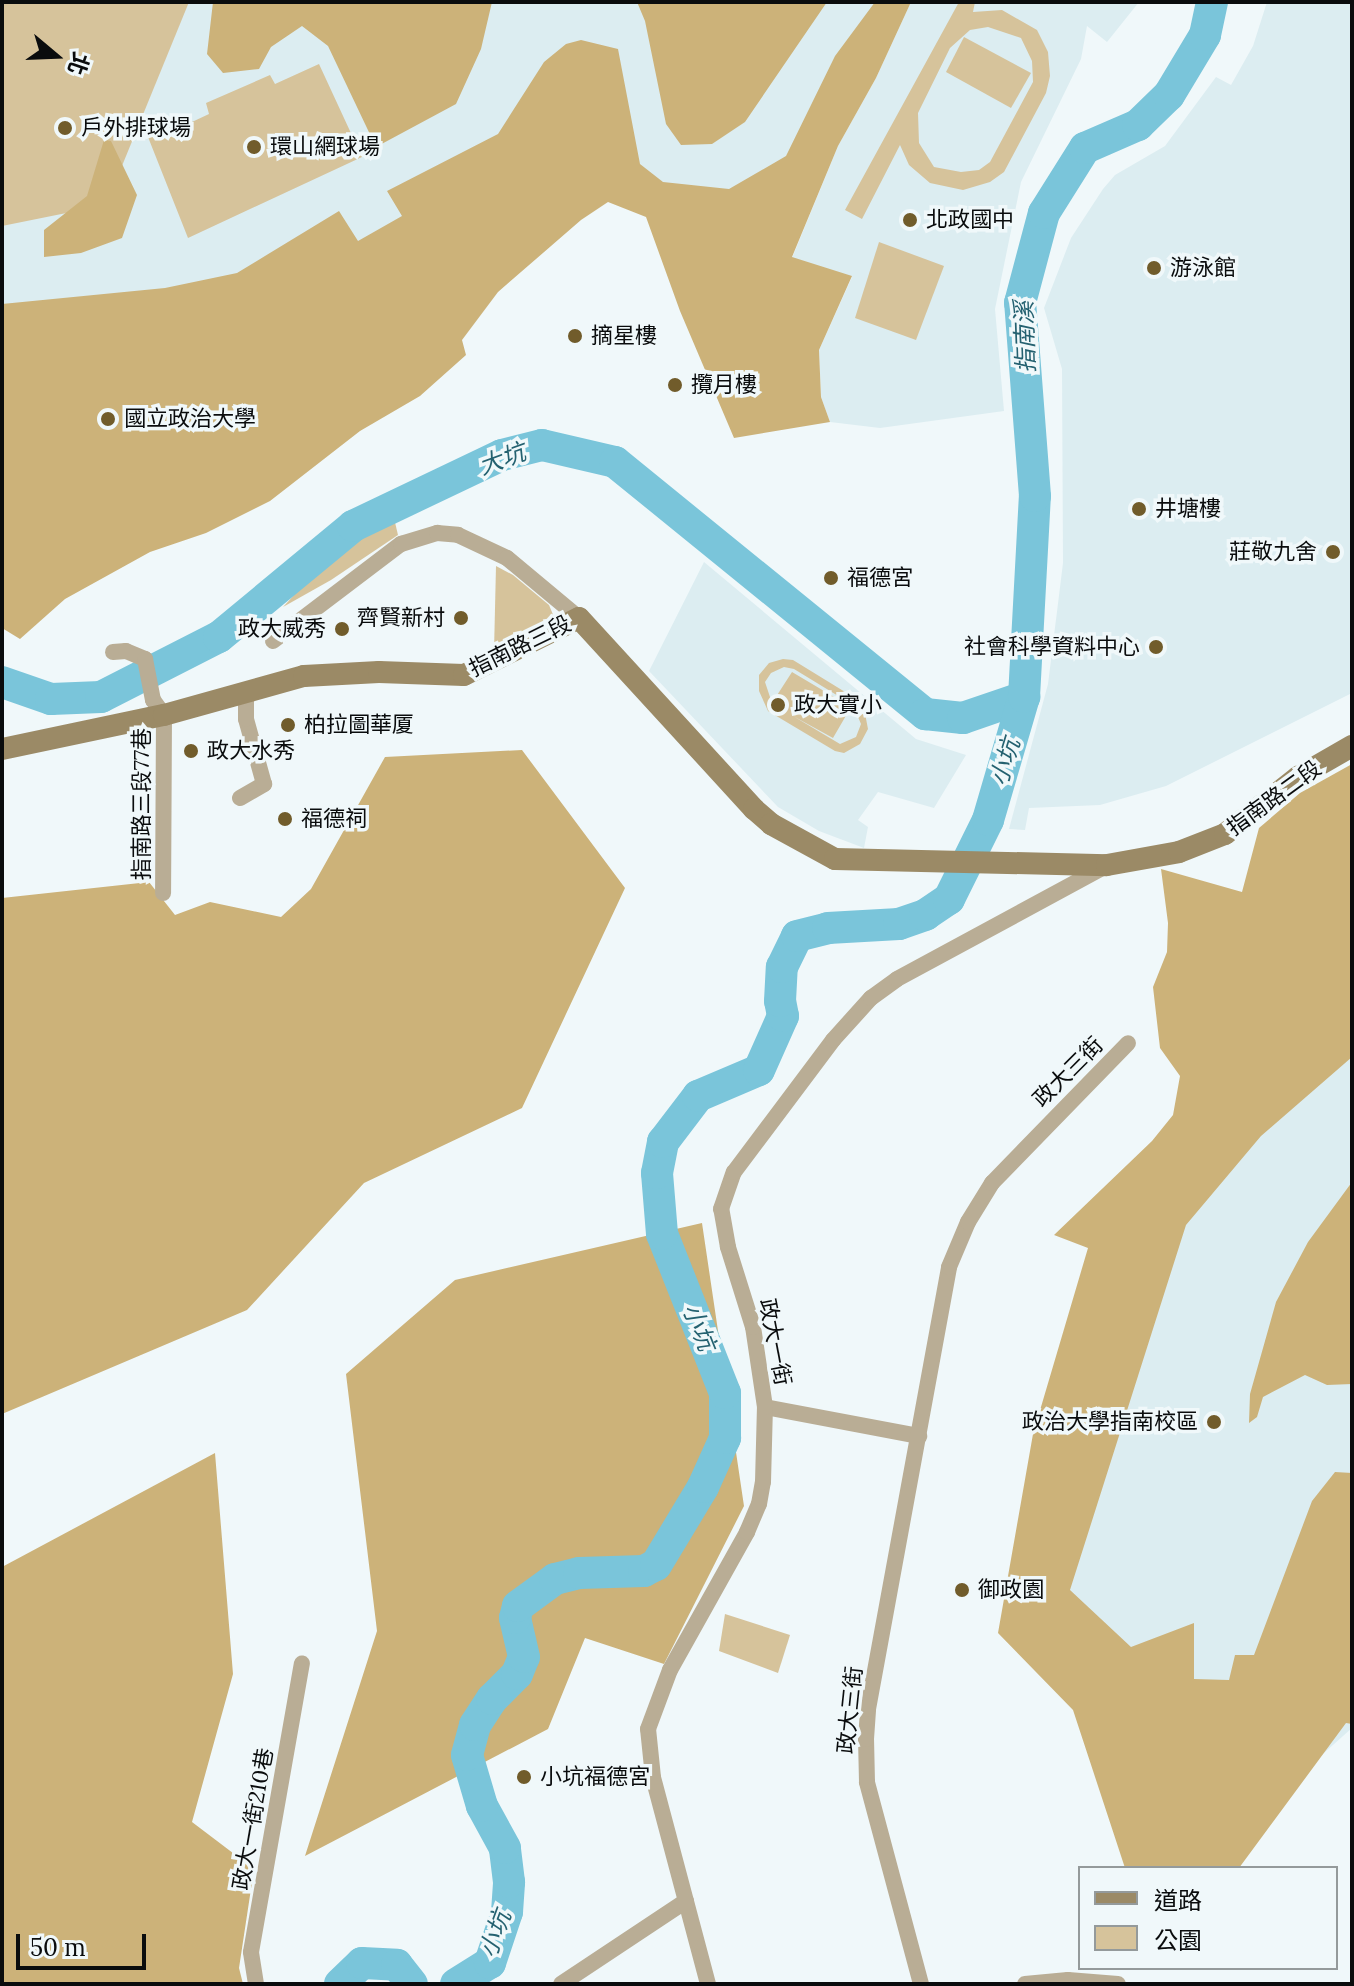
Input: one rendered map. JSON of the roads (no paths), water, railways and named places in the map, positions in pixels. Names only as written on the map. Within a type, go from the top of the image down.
[{"type":"street","points":[[273,641],[401,544],[437,533],[458,535],[507,558],[579,618]]},
{"type":"street","name":"指南路三段","points":[[2,749],[158,707],[246,691],[304,676],[335,672],[464,675],[579,618],[771,824],[835,859],[1005,861]]},
{"type":"street","name":"指南路三段77巷","points":[[113,652],[126,651],[145,659],[158,707],[163,893]]},
{"type":"street","points":[[240,798],[264,784],[246,719],[246,691]]},
{"type":"street","name":"指南路二段","points":[[1005,861],[1107,865],[1179,852],[1225,834],[1298,777],[1352,746]]},
{"type":"street","name":"政大一街","points":[[708,1984],[653,1777],[648,1729],[665,1680],[747,1532],[759,1504],[766,1445],[765,1407],[753,1327],[728,1247],[721,1209],[734,1172],[833,1040],[871,998],[897,979],[1107,865]]},
{"type":"street","name":"政大三街","points":[[921,1984],[867,1782],[866,1739],[868,1709],[949,1267],[968,1222],[992,1183],[1021,1149],[1128,1043]]},
{"type":"street","points":[[765,1407],[919,1436]]},
{"type":"street","name":"政大一街210巷","points":[[256,1984],[251,1952],[302,1663]]},
{"type":"street","points":[[561,1984],[686,1901]]},
{"type":"street","points":[[1025,1984],[1068,1980],[1118,1984]]},
{"type":"waterway","name":"小坑","points":[[456,1984],[490,1963],[507,1912],[509,1882],[505,1848],[482,1806],[467,1755],[475,1725],[492,1699],[517,1674],[524,1657],[515,1618],[518,1606],[555,1579],[579,1573],[644,1571],[656,1565],[703,1487],[725,1438],[725,1393],[662,1234],[657,1173],[663,1142],[698,1096],[759,1070],[783,1016],[780,1001],[782,967],[797,936],[828,928],[899,924],[925,915],[949,899],[988,820],[1024,697],[1035,496],[1020,303],[1044,213],[1085,148],[1138,125],[1169,95],[1205,35],[1212,2]]},
{"type":"waterway","name":"大坑","points":[[2,682],[51,699],[101,697],[219,637],[353,526],[502,455],[542,445],[615,462],[925,714],[963,718],[1024,697]]},
{"type":"waterway","name":"小坑","points":[[340,1984],[362,1963],[397,1965],[412,1984]]},
{"type":"place","name":"戶外排球場","points":[[65,128]]},
{"type":"place","name":"環山網球場","points":[[254,147]]},
{"type":"place","name":"北政國中","points":[[910,220]]},
{"type":"place","name":"游泳館","points":[[1154,268]]},
{"type":"place","name":"摘星樓","points":[[575,336]]},
{"type":"place","name":"攬月樓","points":[[675,385]]},
{"type":"place","name":"國立政治大學","points":[[108,419]]},
{"type":"place","name":"井塘樓","points":[[1139,509]]},
{"type":"place","name":"莊敬九舍","points":[[1333,552]]},
{"type":"place","name":"福德宮","points":[[831,578]]},
{"type":"place","name":"齊賢新村","points":[[461,618]]},
{"type":"place","name":"政大威秀","points":[[342,629]]},
{"type":"place","name":"社會科學資料中心","points":[[1156,647]]},
{"type":"place","name":"政大實小","points":[[778,705]]},
{"type":"place","name":"柏拉圖華厦","points":[[288,725]]},
{"type":"place","name":"政大水秀","points":[[191,751]]},
{"type":"place","name":"福德祠","points":[[285,819]]},
{"type":"place","name":"政治大學指南校區","points":[[1214,1422]]},
{"type":"place","name":"御政園","points":[[962,1590]]},
{"type":"place","name":"小坑福德宮","points":[[524,1777]]},
{"type":"water label","name":"指南溪","points":[[1025,337]]}]
